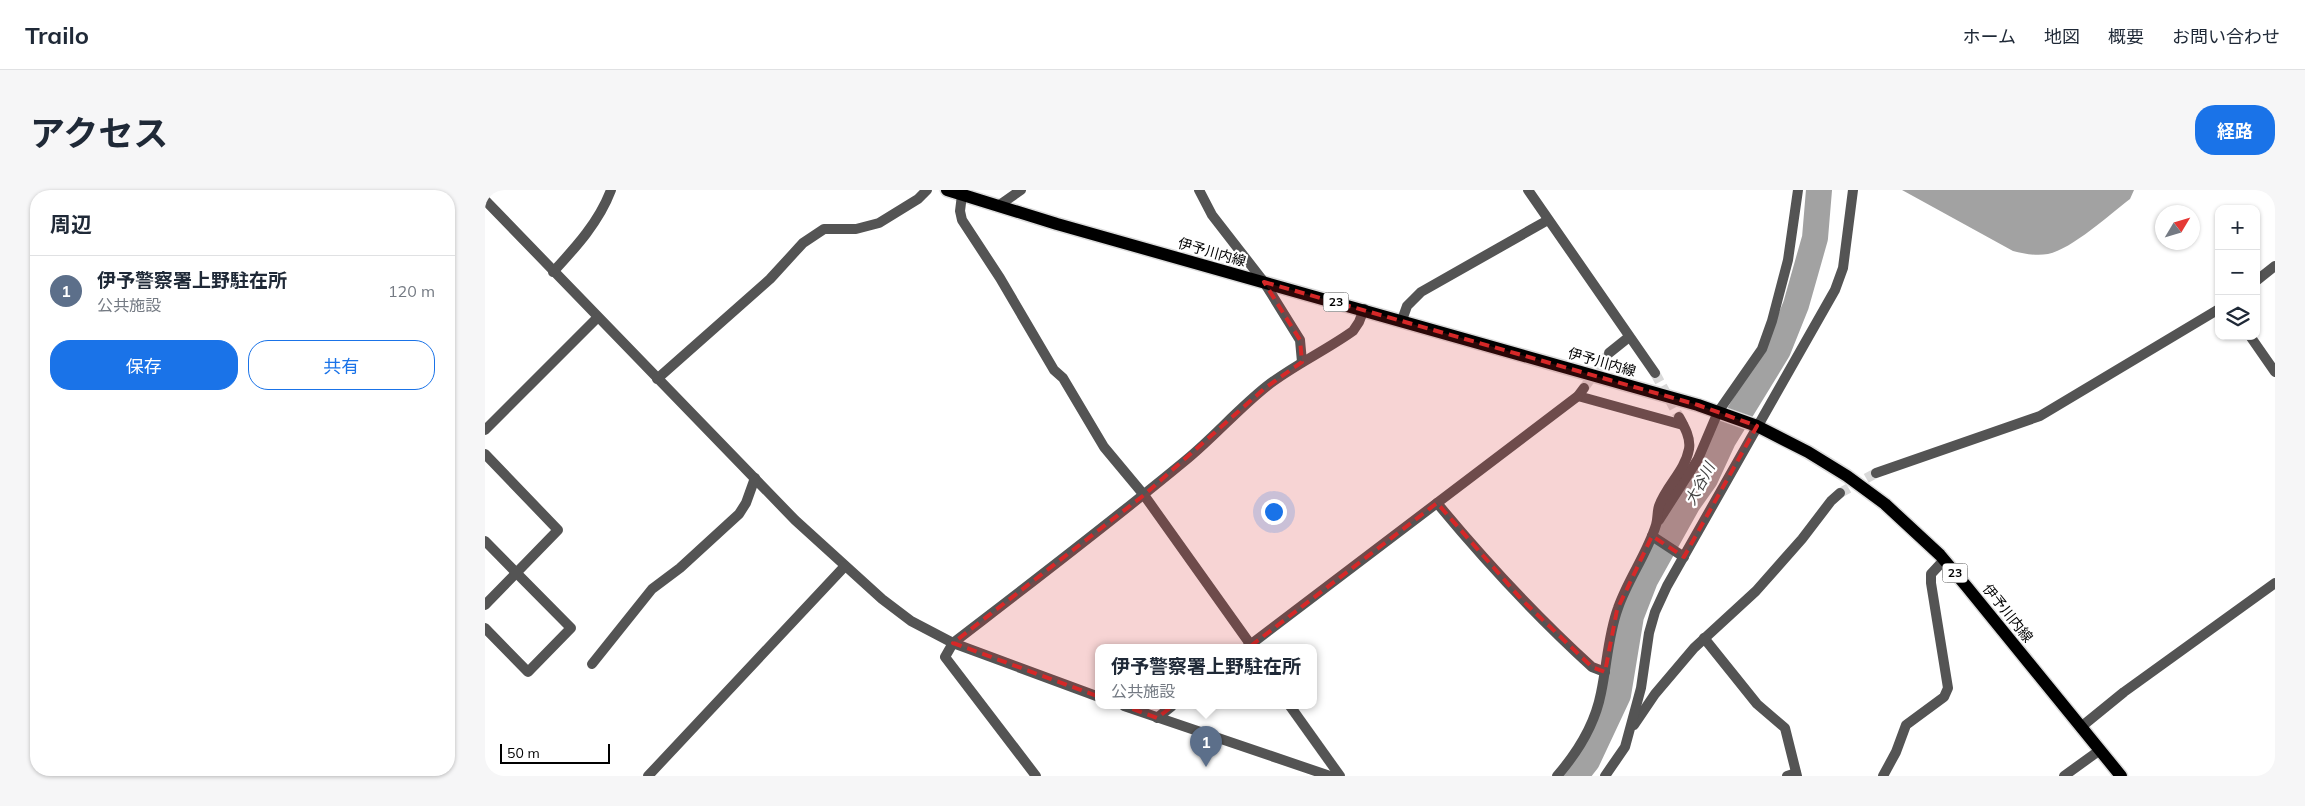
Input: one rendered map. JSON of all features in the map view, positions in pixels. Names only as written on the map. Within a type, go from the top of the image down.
[{"type":"main road","name":"伊予川内線","points":[[947,190],[1057,224],[1402,320],[1721,413],[1751,424],[1808,452],[1847,476],[1885,504],[1944,560],[2121,776]]},
{"type":"street","points":[[553,272],[583,239],[597,218],[611,190]]},
{"type":"street","points":[[657,379],[763,285],[803,243],[824,229],[856,229],[879,223],[918,199],[927,190]]},
{"type":"street","points":[[998,206],[1021,190]]},
{"type":"street","points":[[1199,190],[1212,215],[1264,282],[1300,340],[1302,362]]},
{"type":"street","points":[[1528,190],[1655,373]]},
{"type":"street","points":[[1657,523],[1698,459],[1721,413],[1761,348],[1772,321],[1788,260],[1798,190]]},
{"type":"street","points":[[1605,776],[1625,747],[1641,688],[1655,612],[1681,555],[1751,424],[1772,404],[1835,290],[1843,268],[1853,190]]},
{"type":"street","points":[[962,195],[960,210],[962,220],[1000,278],[1054,370],[1063,378],[1093,432],[1144,495],[1248,644]]},
{"type":"street","points":[[485,200],[597,318],[795,520],[845,566],[911,620],[953,643],[1095,696]]},
{"type":"street","points":[[1402,320],[1407,306],[1421,292],[1548,220]]},
{"type":"street","points":[[2260,278],[2275,266]]},
{"type":"street","points":[[1036,776],[945,657],[953,643],[1144,495],[1201,448],[1225,422],[1265,388],[1353,330],[1359,322],[1363,309]]},
{"type":"street","points":[[1876,473],[2041,416],[2215,311]]},
{"type":"street","points":[[485,430],[597,318]]},
{"type":"street","points":[[1609,353],[1629,337]]},
{"type":"street","points":[[2253,340],[2275,372]]},
{"type":"street","points":[[1254,644],[1581,392],[1681,421],[1689,446],[1686,460],[1659,506],[1655,538],[1629,580],[1617,610],[1601,696],[1590,726],[1568,763],[1557,776]]},
{"type":"street","points":[[485,454],[558,530],[485,605]]},
{"type":"street","points":[[592,664],[652,589],[680,568],[739,514],[746,503],[755,478]]},
{"type":"street","points":[[1628,734],[1655,694],[1705,638],[1756,591],[1802,539],[1831,501],[1840,493]]},
{"type":"street","points":[[1437,503],[1475,550],[1522,600],[1592,667],[1605,672]]},
{"type":"street","points":[[1655,538],[1681,555]]},
{"type":"street","points":[[485,542],[571,628],[528,672],[485,628]]},
{"type":"street","points":[[1883,776],[1896,752],[1906,725],[1943,697],[1948,688],[1931,583],[1931,574],[1944,560]]},
{"type":"street","points":[[649,776],[845,566]]},
{"type":"street","points":[[2081,727],[2124,692],[2275,583]]},
{"type":"street","points":[[1705,638],[1757,704],[1785,728],[1793,775]]},
{"type":"street","points":[[1132,709],[1330,776]]},
{"type":"street","points":[[1157,718],[1169,709]]},
{"type":"street","points":[[1292,709],[1340,776]]},
{"type":"street","points":[[2065,776],[2100,750]]},
{"type":"highlighted area","points":[[1264,282],[1698,405],[1757,426],[1684,557],[1652,536],[1617,610],[1605,672],[1592,667],[1522,600],[1437,503],[1157,718],[953,643],[1144,495],[1265,388],[1302,362],[1300,340]]},
{"type":"shaded area","points":[[1902,190],[2134,190],[2130,199],[2079,238],[2058,251],[2039,255],[2013,251]]},
{"type":"waterway","name":"大谷川","points":[[1575,776],[1587,761],[1618,695],[1631,616],[1645,580],[1688,503],[1705,479],[1723,440],[1778,350],[1796,305],[1815,238],[1819,190]]},
{"type":"tunnel","points":[[1584,388],[1609,353]]},
{"type":"tunnel","points":[[1655,373],[1679,417]]},
{"type":"tunnel","points":[[1840,493],[1876,473]]},
{"type":"place","name":"伊予警察署上野駐在所","points":[[1206,767]]}]
